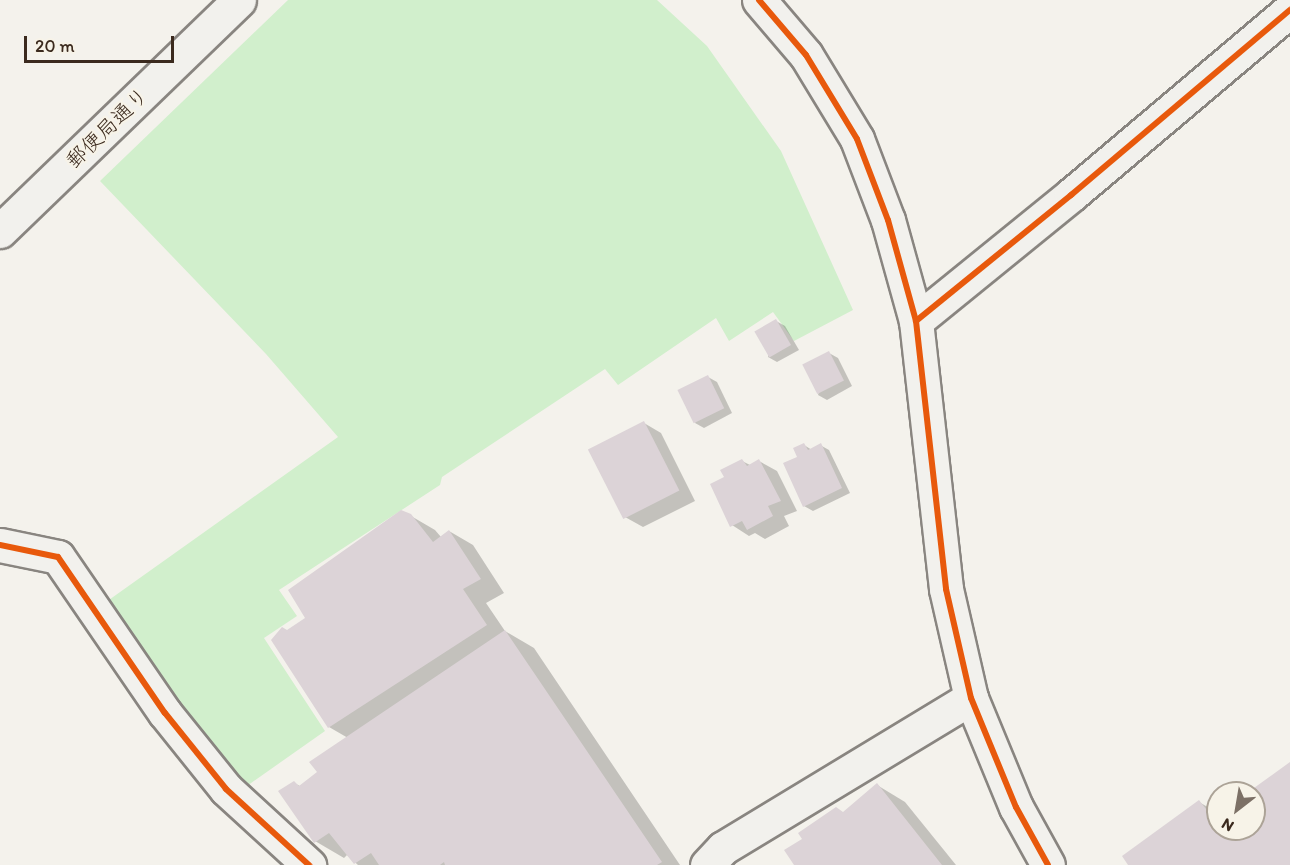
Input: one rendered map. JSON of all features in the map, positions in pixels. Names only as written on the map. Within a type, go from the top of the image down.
[{"type":"street","name":"郵便局通り","points":[[0,231],[239,0]]},
{"type":"street","points":[[759,0],[806,55],[857,139],[888,220],[916,321],[946,589],[971,698],[1016,807],[1048,865]]},
{"type":"street","points":[[916,321],[1071,195],[1290,10]]},
{"type":"street","points":[[0,545],[58,557],[165,713],[226,789],[309,865]]},
{"type":"street","points":[[707,865],[723,848],[971,698]]},
{"type":"green space","points":[[288,0],[657,0],[707,46],[781,151],[853,310],[794,341],[773,312],[729,341],[716,318],[618,385],[605,369],[442,477],[440,485],[279,590],[297,616],[264,638],[325,731],[244,788],[99,607],[338,437],[266,354],[100,181]]},
{"type":"building","points":[[776,319],[791,345],[769,357],[754,332]]},
{"type":"building","points":[[829,351],[844,380],[817,394],[802,365]]},
{"type":"building","points":[[708,375],[724,408],[694,423],[677,390]]},
{"type":"building","points":[[644,421],[679,490],[623,519],[588,450]]},
{"type":"building","points":[[804,443],[808,450],[821,443],[842,488],[803,507],[783,463],[797,457],[793,448]]},
{"type":"building","points":[[742,459],[747,466],[759,459],[781,501],[768,506],[773,516],[747,530],[742,521],[730,527],[710,484],[724,477],[720,470]]},
{"type":"building","points":[[401,510],[411,514],[433,542],[449,530],[481,579],[463,589],[487,625],[328,728],[271,640],[282,627],[287,630],[305,618],[288,590]]},
{"type":"building","points":[[505,630],[662,862],[657,865],[445,865],[444,862],[440,865],[379,865],[371,853],[354,864],[329,833],[314,843],[278,791],[294,781],[299,786],[317,772],[309,762]]},
{"type":"building","points":[[1290,762],[1290,865],[1128,865],[1122,856],[1199,800],[1206,809],[1206,841],[1266,841],[1266,781],[1264,781]]},
{"type":"building","points":[[877,783],[942,865],[794,865],[784,850],[802,839],[798,833],[836,807],[843,812]]},
{"type":"cycle path","points":[[759,0],[806,55],[857,139],[888,220],[916,321],[946,589],[971,698],[1016,807],[1048,865]]},
{"type":"cycle path","points":[[916,321],[1071,195],[1290,10]]},
{"type":"cycle path","points":[[0,545],[58,557],[165,713],[226,789],[309,865]]}]
